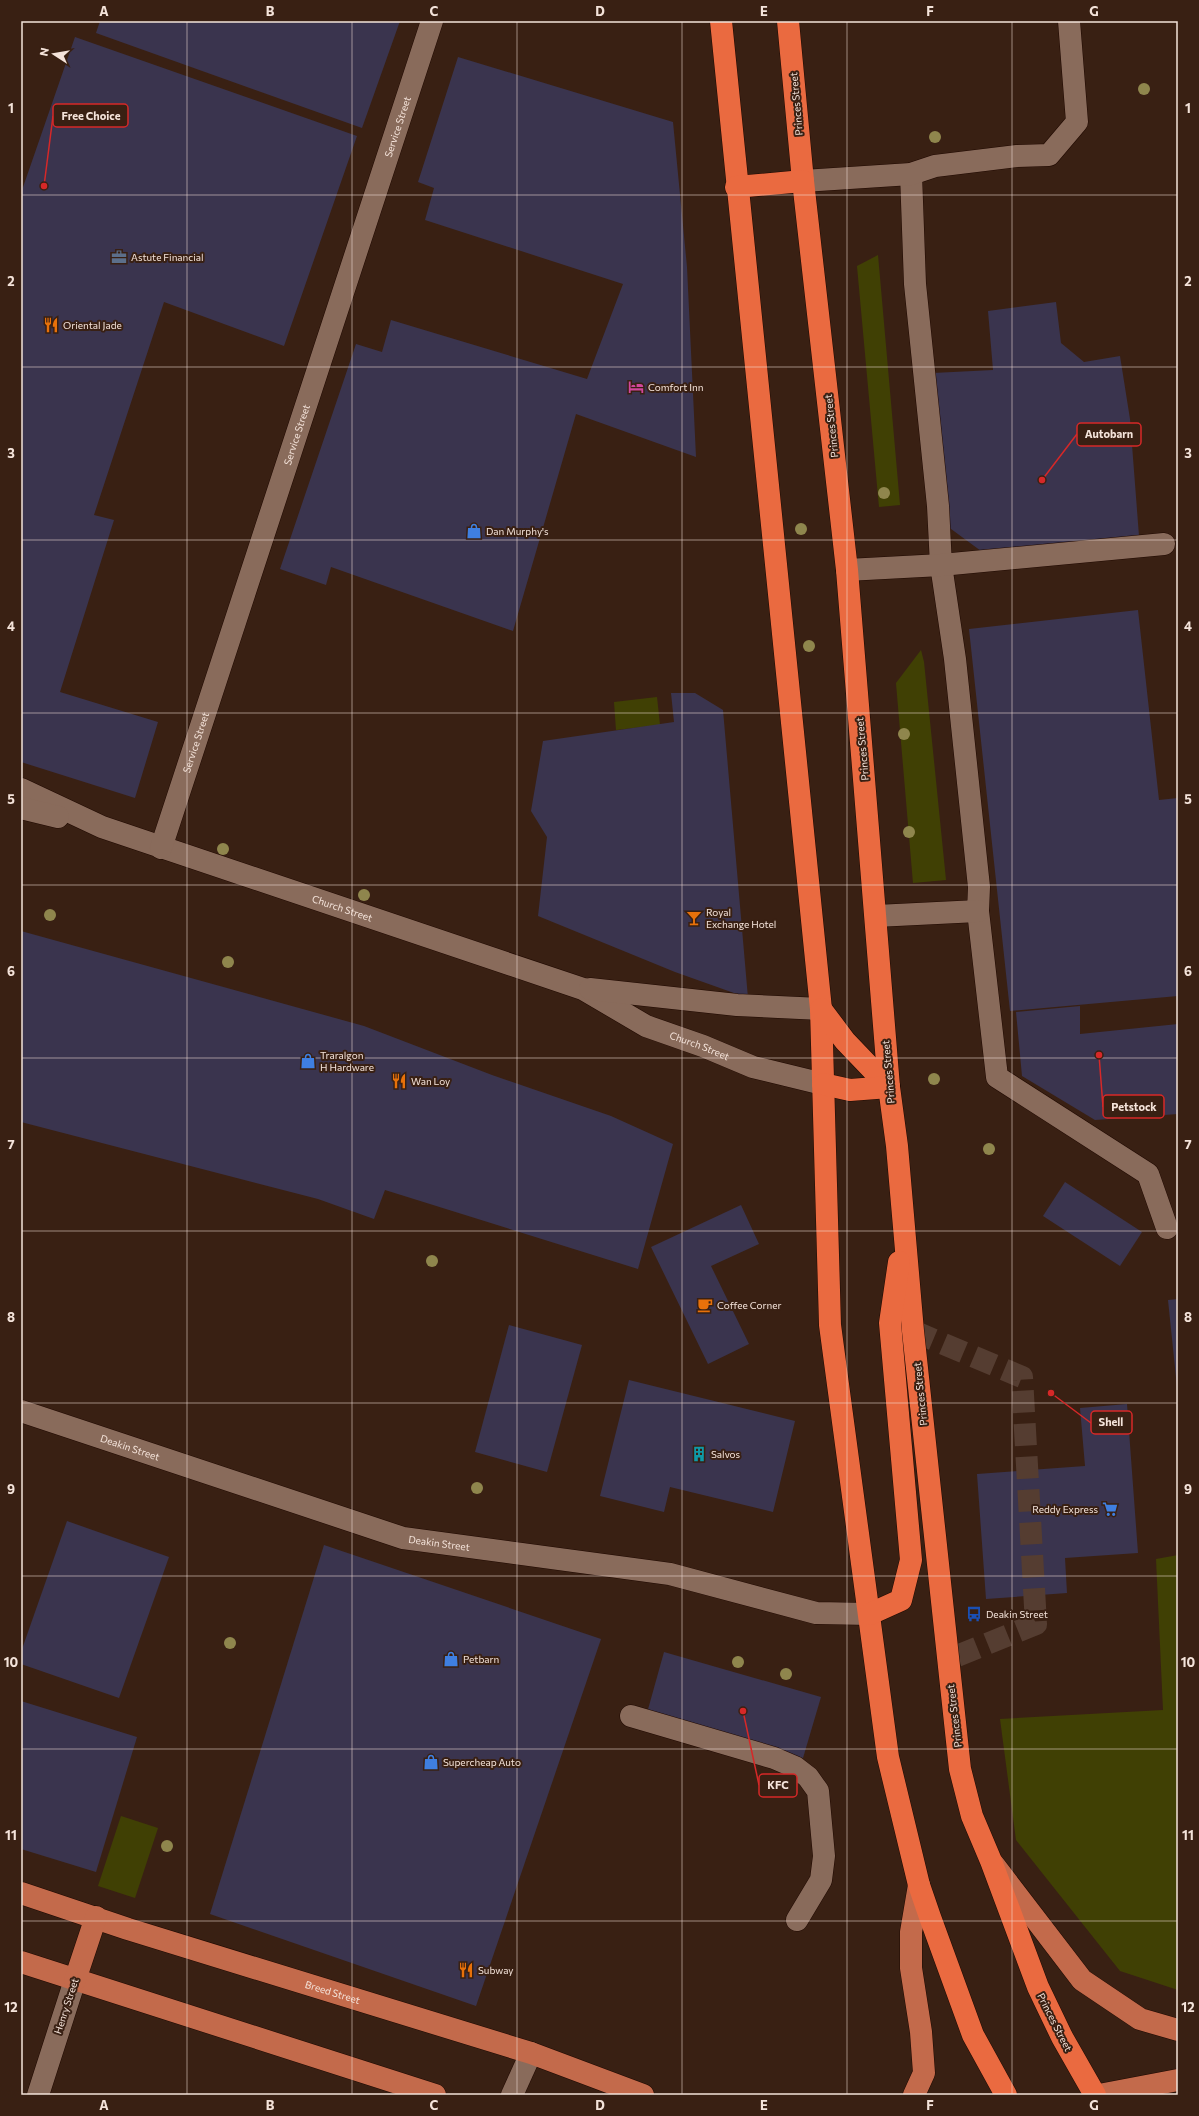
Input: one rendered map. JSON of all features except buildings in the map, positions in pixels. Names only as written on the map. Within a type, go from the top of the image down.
[{"type":"highway","points":[[721,21],[736,187],[821,1009],[830,1325],[888,1757],[920,1885],[974,2035],[1006,2095]]},
{"type":"highway","name":"Princes Street","points":[[788,21],[803,181],[847,570],[889,1087],[897,1146],[915,1347],[960,1768],[972,1816],[991,1861],[1038,1987],[1062,2038],[1095,2095]]},
{"type":"highway","points":[[736,187],[803,181]]},
{"type":"highway","points":[[821,1009],[845,1041],[889,1087]]},
{"type":"highway","points":[[823,1084],[850,1090],[889,1087]]},
{"type":"highway","points":[[870,1614],[901,1600],[911,1560],[890,1323],[905,1226]]},
{"type":"main road","points":[[991,1861],[1082,1980],[1140,2019],[1178,2030]]},
{"type":"main road","points":[[914,2095],[924,2073],[921,2032],[910,1968],[911,1932],[920,1885]]},
{"type":"main road","name":"Breed Street","points":[[21,1893],[96,1918],[532,2053],[643,2095]]},
{"type":"main road","name":"Henry Street","points":[[75,1980],[96,1918]]},
{"type":"main road","points":[[21,1962],[435,2095]]},
{"type":"main road","points":[[1099,2095],[1178,2080]]},
{"type":"street","name":"Service Street","points":[[161,848],[432,21]]},
{"type":"street","points":[[803,181],[911,174],[935,166],[1017,156],[1049,155],[1077,122],[1069,21]]},
{"type":"street","points":[[911,174],[915,284],[938,506],[941,565],[955,659],[979,887],[978,911],[997,1077],[1148,1174],[1167,1228]]},
{"type":"street","points":[[847,570],[941,565],[1164,544]]},
{"type":"street","name":"Church Street","points":[[21,789],[102,827],[161,848],[583,989],[646,1026],[703,1046],[753,1067],[823,1084]]},
{"type":"street","name":"Church Street","points":[[21,808],[102,827]]},
{"type":"street","points":[[876,916],[978,911]]},
{"type":"street","name":"Church Street","points":[[583,989],[737,1005],[821,1009]]},
{"type":"street","name":"Deakin Street","points":[[21,1411],[404,1538],[670,1574],[816,1613],[870,1614]]},
{"type":"street","points":[[631,1716],[774,1758],[795,1767],[808,1777],[818,1791],[824,1856],[821,1880],[797,1920]]},
{"type":"street","name":"Henry Street","points":[[38,2095],[75,1980]]},
{"type":"street","points":[[512,2095],[532,2053]]},
{"type":"shaded area","points":[[878,255],[900,505],[879,507],[857,266]]},
{"type":"shaded area","points":[[921,650],[924,662],[946,880],[913,883],[896,683]]},
{"type":"shaded area","points":[[657,697],[660,725],[616,730],[614,702]]},
{"type":"shaded area","points":[[1178,1555],[1178,1990],[1120,1971],[1016,1840],[1000,1719],[1163,1710],[1156,1559]]},
{"type":"shaded area","points":[[121,1816],[158,1828],[135,1898],[98,1886]]},
{"type":"tunnel","points":[[913,1331],[1022,1377],[1036,1624],[947,1660]]},
{"type":"place","name":"Free Choice","points":[[44,186]]},
{"type":"place","name":"Astute Financial","points":[[119,257]]},
{"type":"place","name":"Oriental Jade","points":[[51,325]]},
{"type":"place","name":"Comfort Inn","points":[[636,387]]},
{"type":"place","name":"Autobarn","points":[[1042,480]]},
{"type":"place","name":"Dan Murphy's","points":[[474,531]]},
{"type":"place","name":"Royal Exchange Hotel","points":[[694,918]]},
{"type":"place","name":"Petstock","points":[[1099,1055]]},
{"type":"place","name":"Traralgon H Hardware","points":[[308,1061]]},
{"type":"place","name":"Wan Loy","points":[[399,1081]]},
{"type":"place","name":"Coffee Corner","points":[[705,1305]]},
{"type":"place","name":"Shell","points":[[1051,1393]]},
{"type":"place","name":"Salvos","points":[[699,1454]]},
{"type":"place","name":"Reddy Express","points":[[1110,1509]]},
{"type":"place","name":"Deakin Street","points":[[974,1614]]},
{"type":"place","name":"Petbarn","points":[[451,1659]]},
{"type":"place","name":"KFC","points":[[743,1711]]},
{"type":"place","name":"Supercheap Auto","points":[[431,1762]]},
{"type":"place","name":"Subway","points":[[466,1970]]}]
